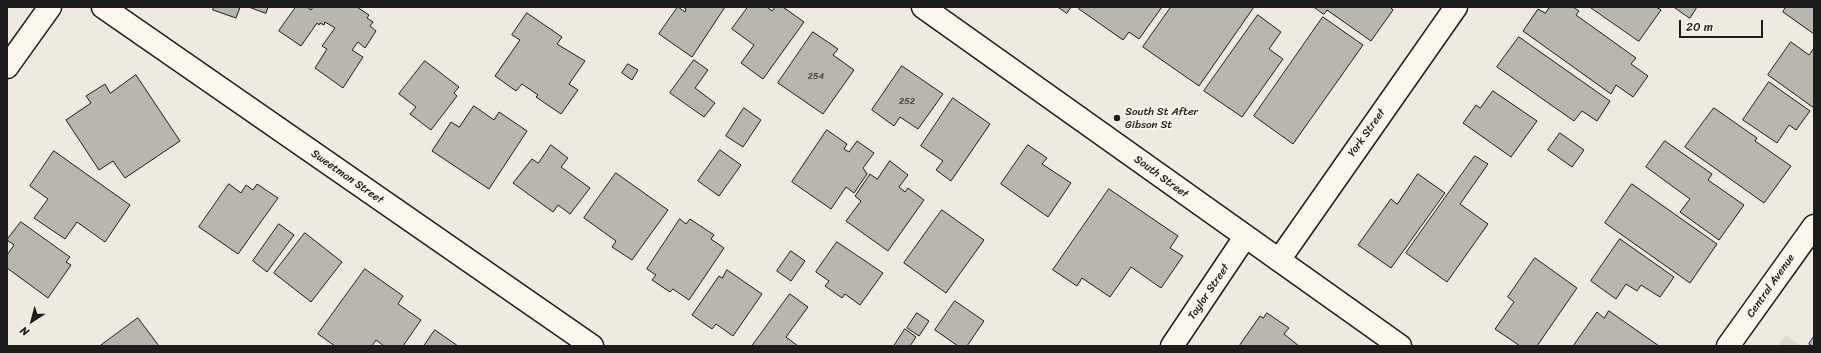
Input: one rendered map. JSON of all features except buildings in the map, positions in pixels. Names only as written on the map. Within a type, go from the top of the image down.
[{"type":"street","points":[[7,67],[50,7]]},
{"type":"street","name":"Sweetman Street","points":[[103,7],[592,346]]},
{"type":"street","name":"York Street","points":[[1279,260],[1456,7]]},
{"type":"street","name":"South Street","points":[[929,9],[1245,237],[1400,346]]},
{"type":"street","name":"Central Avenue","points":[[1728,346],[1814,226]]},
{"type":"street","name":"Taylor Street","points":[[1172,346],[1245,237]]},
{"type":"shaded area","points":[[1786,335],[1801,346],[1778,346]]},
{"type":"place","name":"South St After Gibson St","points":[[1117,118]]}]
